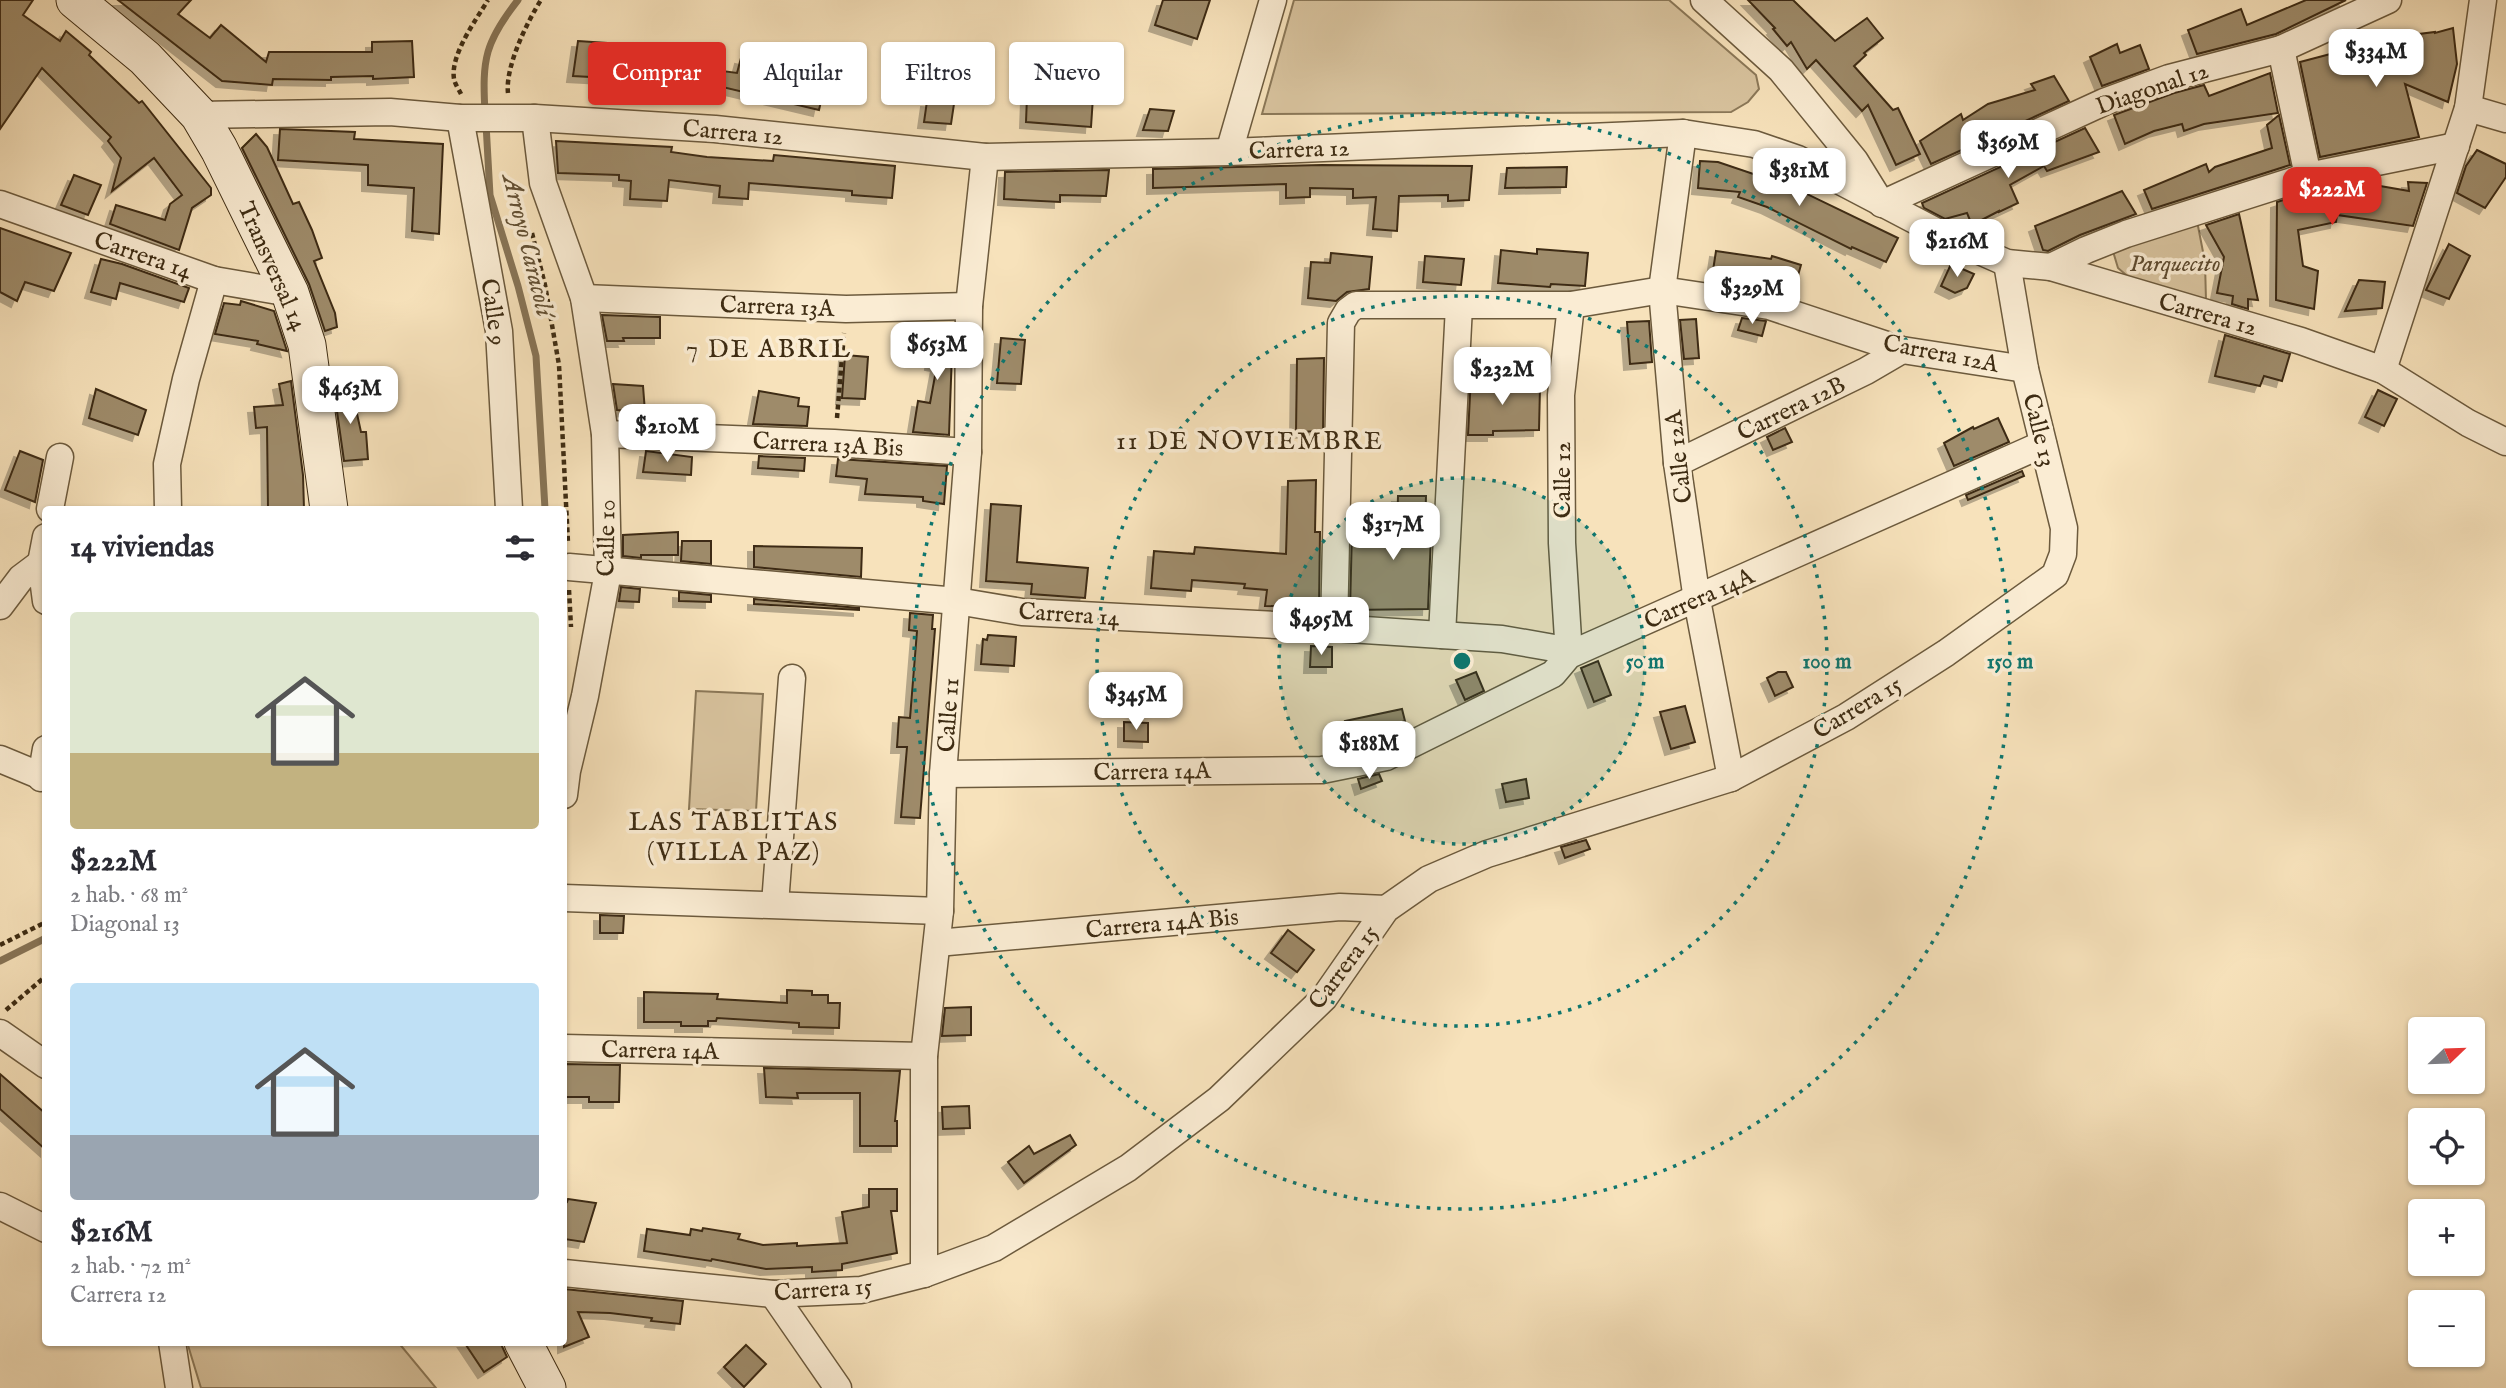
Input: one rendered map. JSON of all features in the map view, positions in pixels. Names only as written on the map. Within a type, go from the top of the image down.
[{"type":"street","points":[[75,0],[145,58],[199,115]]},
{"type":"street","points":[[1229,152],[1273,0]]},
{"type":"street","points":[[1704,0],[1781,70],[1855,161],[1882,204]]},
{"type":"street","name":"Diagonal 12","points":[[1882,204],[2104,102],[2169,78],[2281,49],[2388,0]]},
{"type":"street","points":[[2383,370],[2468,108],[2483,0]]},
{"type":"street","points":[[2281,49],[2308,176]]},
{"type":"street","points":[[2468,108],[2506,119]]},
{"type":"street","name":"Carrera 12","points":[[199,115],[496,113],[715,129],[985,157],[1229,152],[1683,133],[1754,144],[1798,159],[1942,236],[2007,263],[2051,267],[2301,341],[2383,370],[2468,423],[2506,442]]},
{"type":"street","name":"Calle 10","points":[[496,113],[543,183],[584,298],[605,434],[608,572],[585,696],[567,771]]},
{"type":"street","name":"Calle 9","points":[[496,113],[499,331],[509,506]]},
{"type":"street","name":"Transversal 14","points":[[199,115],[219,149],[290,293],[307,345],[329,506]]},
{"type":"street","points":[[1798,159],[1822,118]]},
{"type":"street","name":"Calle 12A","points":[[1683,133],[1661,290],[1677,463],[1697,600],[1731,778]]},
{"type":"street","points":[[2051,267],[2126,234],[2308,176],[2456,146]]},
{"type":"street","name":"Calle 11","points":[[924,1274],[924,1056],[940,911],[943,774],[968,452],[969,306],[985,157]]},
{"type":"street","name":"Carrera 14","points":[[0,204],[214,280],[290,293]]},
{"type":"street","name":"Calle 13","points":[[2007,263],[2025,369],[2064,528],[2063,554]]},
{"type":"street","points":[[168,506],[167,464],[186,379],[214,280]]},
{"type":"street","name":"Carrera 12A","points":[[1334,628],[1341,323],[1348,311],[1356,305],[1571,305],[1661,290],[1769,306],[1902,350],[2025,369]]},
{"type":"street","name":"Carrera 13A","points":[[584,298],[846,309],[969,306]]},
{"type":"street","name":"Calle 12","points":[[1569,655],[1562,543],[1561,395],[1571,305]]},
{"type":"street","points":[[1442,635],[1459,306]]},
{"type":"street","name":"Carrera 12B","points":[[1677,463],[1866,371],[1902,350]]},
{"type":"street","name":"Carrera 13A Bis","points":[[605,434],[834,443],[968,452]]},
{"type":"street","name":"Carrera 14A","points":[[943,774],[1322,769],[1386,757],[1553,674],[1569,655],[2043,444]]},
{"type":"street","points":[[51,506],[60,457]]},
{"type":"street","name":"Carrera 15","points":[[567,1273],[773,1294],[861,1290],[924,1274],[994,1248],[1128,1168],[1219,1099],[1324,998],[1386,909],[1429,879],[1487,854],[1731,778],[1846,717],[1946,653],[2055,575],[2063,554]]},
{"type":"street","points":[[42,558],[42,571]]},
{"type":"street","points":[[0,606],[21,578],[41,563]]},
{"type":"street","name":"Carrera 14","points":[[569,567],[957,601],[1022,612],[1502,639],[1554,648],[1569,655]]},
{"type":"street","points":[[775,904],[792,678]]},
{"type":"street","points":[[0,760],[42,778]]},
{"type":"street","points":[[567,898],[940,911]]},
{"type":"street","name":"Carrera 14A Bis","points":[[937,943],[1340,907],[1386,909]]},
{"type":"street","points":[[0,1033],[42,1062]]},
{"type":"street","name":"Carrera 14A","points":[[567,1048],[924,1056]]},
{"type":"street","points":[[0,1206],[42,1227]]},
{"type":"street","points":[[773,1294],[832,1385]]},
{"type":"street","points":[[173,1346],[180,1388]]},
{"type":"street","points":[[525,1346],[547,1388]]},
{"type":"path","points":[[488,0],[463,42],[455,63],[454,78],[496,113],[523,34],[541,0]]},
{"type":"path","points":[[530,226],[545,285],[559,365],[567,495],[571,632]]},
{"type":"path","points":[[834,443],[846,309]]},
{"type":"path","points":[[0,945],[42,924]]},
{"type":"path","points":[[0,1015],[42,979]]},
{"type":"green space","points":[[1294,0],[1669,0],[1756,75],[1759,89],[1748,102],[1731,112],[1262,114]]},
{"type":"green space","name":"Parquecito","points":[[2197,221],[2205,262],[2206,301],[2132,280],[2118,268],[2112,248],[2172,233]]},
{"type":"green space","points":[[696,691],[763,694],[756,811],[689,809]]},
{"type":"green space","points":[[188,1346],[401,1346],[436,1388],[201,1388]]},
{"type":"building","points":[[0,0],[33,0],[23,15],[60,41],[66,31],[91,52],[89,55],[139,103],[142,101],[211,188],[211,195],[192,208],[179,250],[110,224],[116,205],[165,220],[170,204],[182,195],[154,158],[112,191],[121,158],[108,141],[111,137],[42,68],[0,129]]},
{"type":"building","points":[[118,0],[191,0],[178,14],[210,38],[221,25],[266,62],[269,52],[372,52],[372,42],[412,41],[414,77],[273,79],[272,85],[222,81]]},
{"type":"building","points":[[1163,0],[1210,0],[1197,39],[1155,25]]},
{"type":"building","points":[[1748,0],[1793,0],[1835,41],[1867,18],[1883,38],[1864,53],[1866,55],[1854,66],[1893,110],[1898,108],[1920,154],[1896,165],[1868,105],[1862,111],[1816,60],[1807,69],[1791,42],[1787,46],[1773,29],[1775,28]]},
{"type":"building","points":[[2306,0],[2346,0],[2276,34],[2197,54],[2188,30],[2241,9],[2247,25]]},
{"type":"building","points":[[2453,28],[2457,64],[2448,102],[2405,84],[2419,137],[2320,157],[2300,62],[2395,37],[2435,33]]},
{"type":"building","points":[[578,41],[593,42],[588,42],[588,77],[573,76]]},
{"type":"building","points":[[2117,44],[2120,53],[2140,45],[2149,69],[2102,86],[2090,57]]},
{"type":"building","points":[[740,62],[740,91],[726,88],[726,72],[737,73]]},
{"type":"building","points":[[2270,73],[2278,113],[2204,124],[2184,131],[2182,124],[2154,131],[2125,144],[2114,115],[2204,85],[2209,96]]},
{"type":"building","points":[[2054,76],[2069,101],[1931,164],[1920,141],[1961,114],[1963,120],[1988,104],[2035,90],[2031,84]]},
{"type":"building","points":[[798,105],[820,105],[819,110]]},
{"type":"building","points":[[926,105],[954,105],[951,124],[924,122]]},
{"type":"building","points":[[1027,105],[1092,105],[1091,127],[1026,122]]},
{"type":"building","points":[[1150,109],[1174,111],[1168,131],[1143,130]]},
{"type":"building","points":[[2279,115],[2290,165],[2152,209],[2144,190],[2206,164],[2209,172],[2215,167],[2272,148],[2267,125]]},
{"type":"building","points":[[2085,128],[2099,152],[2047,171],[2044,166],[2010,185],[2018,203],[1972,225],[1967,213],[1945,219],[1924,208],[1922,203]]},
{"type":"building","points":[[280,129],[355,132],[354,139],[443,144],[439,234],[412,231],[414,188],[368,185],[368,165],[278,160]]},
{"type":"building","points":[[256,134],[267,147],[293,204],[299,202],[312,230],[322,258],[314,261],[335,313],[337,327],[325,331],[309,284],[242,148]]},
{"type":"building","points":[[556,141],[672,147],[671,152],[707,157],[773,161],[774,155],[895,166],[892,198],[852,195],[852,191],[749,183],[748,199],[719,197],[720,186],[669,180],[667,201],[630,199],[631,181],[619,180],[619,175],[558,173]]},
{"type":"building","points":[[2477,150],[2506,164],[2506,177],[2485,208],[2457,193],[2466,166]]},
{"type":"building","points":[[1700,161],[1718,162],[1777,182],[1778,180],[1898,238],[1886,262],[1852,247],[1851,249],[1767,207],[1738,197],[1740,192],[1698,188]]},
{"type":"building","points":[[1322,165],[1472,166],[1469,200],[1448,201],[1448,195],[1399,196],[1397,231],[1373,229],[1376,197],[1353,198],[1353,189],[1310,188],[1310,197],[1286,198],[1286,184],[1153,188],[1153,169]]},
{"type":"building","points":[[1567,167],[1566,187],[1505,188],[1507,168]]},
{"type":"building","points":[[1109,170],[1106,196],[1060,195],[1060,202],[1004,199],[1005,172]]},
{"type":"building","points":[[74,175],[101,185],[88,215],[61,205]]},
{"type":"building","points":[[2357,182],[2409,191],[2408,182],[2427,183],[2413,226],[2337,215],[2336,222],[2298,230],[2303,266],[2318,271],[2314,309],[2276,300],[2277,202],[2312,191]]},
{"type":"building","points":[[2122,191],[2136,214],[2080,235],[2048,251],[2043,250],[2035,226]]},
{"type":"building","points":[[2239,214],[2258,300],[2248,299],[2248,309],[2232,304],[2233,296],[2217,293],[2224,257],[2206,225]]},
{"type":"building","points":[[0,228],[71,253],[54,291],[25,282],[17,301],[0,292]]},
{"type":"building","points":[[2449,244],[2470,256],[2449,299],[2426,290]]},
{"type":"building","points":[[1537,249],[1588,253],[1585,286],[1551,284],[1550,287],[1498,283],[1501,250],[1537,254]]},
{"type":"building","points":[[1716,251],[1771,259],[1772,256],[1801,265],[1793,293],[1775,287],[1774,291],[1750,287],[1752,283],[1712,277]]},
{"type":"building","points":[[1331,253],[1372,257],[1369,289],[1347,292],[1336,301],[1308,298],[1311,262],[1330,263]]},
{"type":"building","points":[[1425,256],[1464,259],[1461,285],[1423,282]]},
{"type":"building","points":[[101,259],[189,288],[184,302],[120,283],[116,299],[91,292]]},
{"type":"building","points":[[1951,264],[1974,274],[1967,288],[1955,293],[1941,286]]},
{"type":"building","points":[[2359,280],[2385,282],[2382,308],[2345,311]]},
{"type":"building","points":[[241,301],[274,311],[287,351],[257,344],[258,341],[215,334],[224,303],[240,305]]},
{"type":"building","points":[[602,315],[660,317],[660,338],[607,341]]},
{"type":"building","points":[[1742,318],[1766,321],[1762,336],[1738,330]]},
{"type":"building","points":[[1696,319],[1699,358],[1684,359],[1680,320]]},
{"type":"building","points":[[1649,321],[1652,362],[1630,364],[1627,322]]},
{"type":"building","points":[[925,323],[953,325],[949,435],[913,432],[918,401],[930,403],[937,365],[931,364],[933,350],[923,349]]},
{"type":"building","points":[[2225,335],[2290,354],[2282,381],[2264,376],[2260,386],[2215,376]]},
{"type":"building","points":[[1001,338],[1025,340],[1021,384],[997,383]]},
{"type":"building","points":[[845,355],[868,357],[865,399],[842,398]]},
{"type":"building","points":[[1324,358],[1323,431],[1296,432],[1297,359]]},
{"type":"building","points":[[1497,375],[1497,388],[1540,387],[1539,430],[1493,431],[1493,435],[1468,435],[1471,376]]},
{"type":"building","points":[[291,381],[303,475],[304,506],[268,506],[267,427],[256,428],[254,407],[283,405],[279,384]]},
{"type":"building","points":[[341,382],[344,393],[352,391],[361,432],[366,432],[368,459],[344,461],[333,383]]},
{"type":"building","points":[[613,384],[643,386],[645,412],[617,410]]},
{"type":"building","points":[[96,389],[146,410],[138,435],[89,418]]},
{"type":"building","points":[[2378,390],[2397,399],[2384,426],[2365,417]]},
{"type":"building","points":[[759,391],[799,398],[798,406],[809,407],[807,426],[753,424]]},
{"type":"building","points":[[1998,418],[2009,442],[1954,466],[1944,443],[1973,427],[1974,429]]},
{"type":"building","points":[[1785,428],[1792,442],[1773,450],[1767,437]]},
{"type":"building","points":[[20,451],[43,460],[35,502],[5,490]]},
{"type":"building","points":[[646,451],[692,457],[691,475],[643,472]]},
{"type":"building","points":[[759,456],[805,458],[804,471],[758,468]]},
{"type":"building","points":[[838,459],[947,466],[944,504],[923,501],[923,497],[865,494],[867,479],[836,476]]},
{"type":"building","points":[[2022,471],[2024,476],[1968,500],[1966,495]]},
{"type":"building","points":[[1316,480],[1315,532],[1320,532],[1319,607],[1265,606],[1267,590],[1244,588],[1245,584],[1192,580],[1191,591],[1151,588],[1154,551],[1194,554],[1195,547],[1286,554],[1288,481]]},
{"type":"building","points":[[1398,496],[1426,496],[1425,531],[1430,531],[1431,535],[1428,609],[1350,610],[1352,531],[1397,530]]},
{"type":"building","points":[[991,504],[1021,506],[1017,562],[1088,568],[1085,598],[1031,594],[1032,584],[986,581]]},
{"type":"building","points":[[678,532],[678,555],[641,555],[641,558],[623,556],[623,535]]},
{"type":"building","points":[[682,541],[711,541],[711,564],[681,561]]},
{"type":"building","points":[[754,546],[862,548],[861,577],[754,567]]},
{"type":"building","points":[[621,587],[640,589],[639,602],[619,601]]},
{"type":"building","points":[[679,592],[711,595],[711,602],[679,601]]},
{"type":"building","points":[[754,599],[859,608],[859,610],[754,604]]},
{"type":"building","points":[[910,613],[933,615],[932,629],[935,629],[920,818],[901,817],[907,747],[897,747],[899,717],[910,718],[917,631],[909,630]]},
{"type":"building","points":[[988,635],[1016,637],[1014,666],[981,664],[983,639],[987,640]]},
{"type":"building","points":[[1311,646],[1332,647],[1332,667],[1310,667]]},
{"type":"building","points":[[1598,661],[1611,695],[1594,702],[1581,668]]},
{"type":"building","points":[[1476,672],[1484,691],[1465,700],[1456,680]]},
{"type":"building","points":[[1778,672],[1786,672],[1793,687],[1775,696],[1767,678]]},
{"type":"building","points":[[1685,706],[1695,742],[1671,749],[1660,712]]},
{"type":"building","points":[[1402,709],[1405,721],[1350,741],[1345,721]]},
{"type":"building","points":[[1124,722],[1148,723],[1148,742],[1124,741]]},
{"type":"building","points":[[1379,774],[1382,781],[1361,789],[1358,779]]},
{"type":"building","points":[[1526,779],[1529,798],[1506,802],[1502,784]]},
{"type":"building","points":[[1586,840],[1590,849],[1565,858],[1561,847]]},
{"type":"building","points":[[600,915],[624,916],[623,933],[600,933]]},
{"type":"building","points":[[1288,930],[1314,950],[1297,972],[1271,953]]},
{"type":"building","points":[[787,990],[812,991],[812,995],[828,995],[828,1003],[840,1003],[839,1028],[799,1027],[799,1023],[717,1018],[716,1021],[708,1021],[708,1026],[681,1026],[681,1022],[644,1022],[644,992],[718,994],[717,999],[787,1003]]},
{"type":"building","points":[[971,1007],[971,1035],[942,1036],[945,1008]]},
{"type":"building","points":[[567,1064],[620,1065],[619,1102],[589,1102],[589,1097],[567,1097]]},
{"type":"building","points":[[764,1068],[900,1071],[895,1121],[897,1146],[860,1146],[860,1093],[797,1093],[798,1098],[766,1097]]},
{"type":"building","points":[[0,1074],[42,1111],[42,1146],[0,1109]]},
{"type":"building","points":[[969,1106],[970,1128],[943,1129],[942,1107]]},
{"type":"building","points":[[1070,1135],[1076,1145],[1024,1183],[1008,1162],[1029,1146],[1034,1154]]},
{"type":"building","points":[[869,1189],[897,1189],[897,1211],[891,1211],[897,1253],[842,1264],[842,1270],[812,1272],[812,1267],[766,1269],[644,1251],[647,1229],[690,1235],[691,1229],[702,1231],[703,1228],[740,1234],[738,1239],[763,1245],[847,1243],[842,1212],[869,1207]]},
{"type":"building","points":[[568,1199],[596,1203],[584,1242],[567,1239]]},
{"type":"building","points":[[567,1289],[683,1301],[680,1324],[610,1313],[578,1312],[589,1337],[567,1346]]},
{"type":"building","points":[[746,1345],[766,1364],[744,1387],[724,1367]]},
{"type":"building","points":[[467,1346],[502,1346],[507,1357],[484,1372]]},
{"type":"waterway","name":"Arroyo Caracolí","points":[[485,112],[484,78],[488,52],[492,40],[518,0]]},
{"type":"waterway","name":"Arroyo Caracolí","points":[[486,124],[490,195],[536,356],[545,506]]},
{"type":"waterway","name":"Arroyo Caracolí","points":[[0,961],[42,940]]},
{"type":"district","name":"7 DE ABRIL","points":[[769,348]]},
{"type":"district","name":"11 DE NOVIEMBRE","points":[[1250,440]]},
{"type":"district","name":"LAS TABLITAS (VILLA PAZ)","points":[[734,836]]}]
